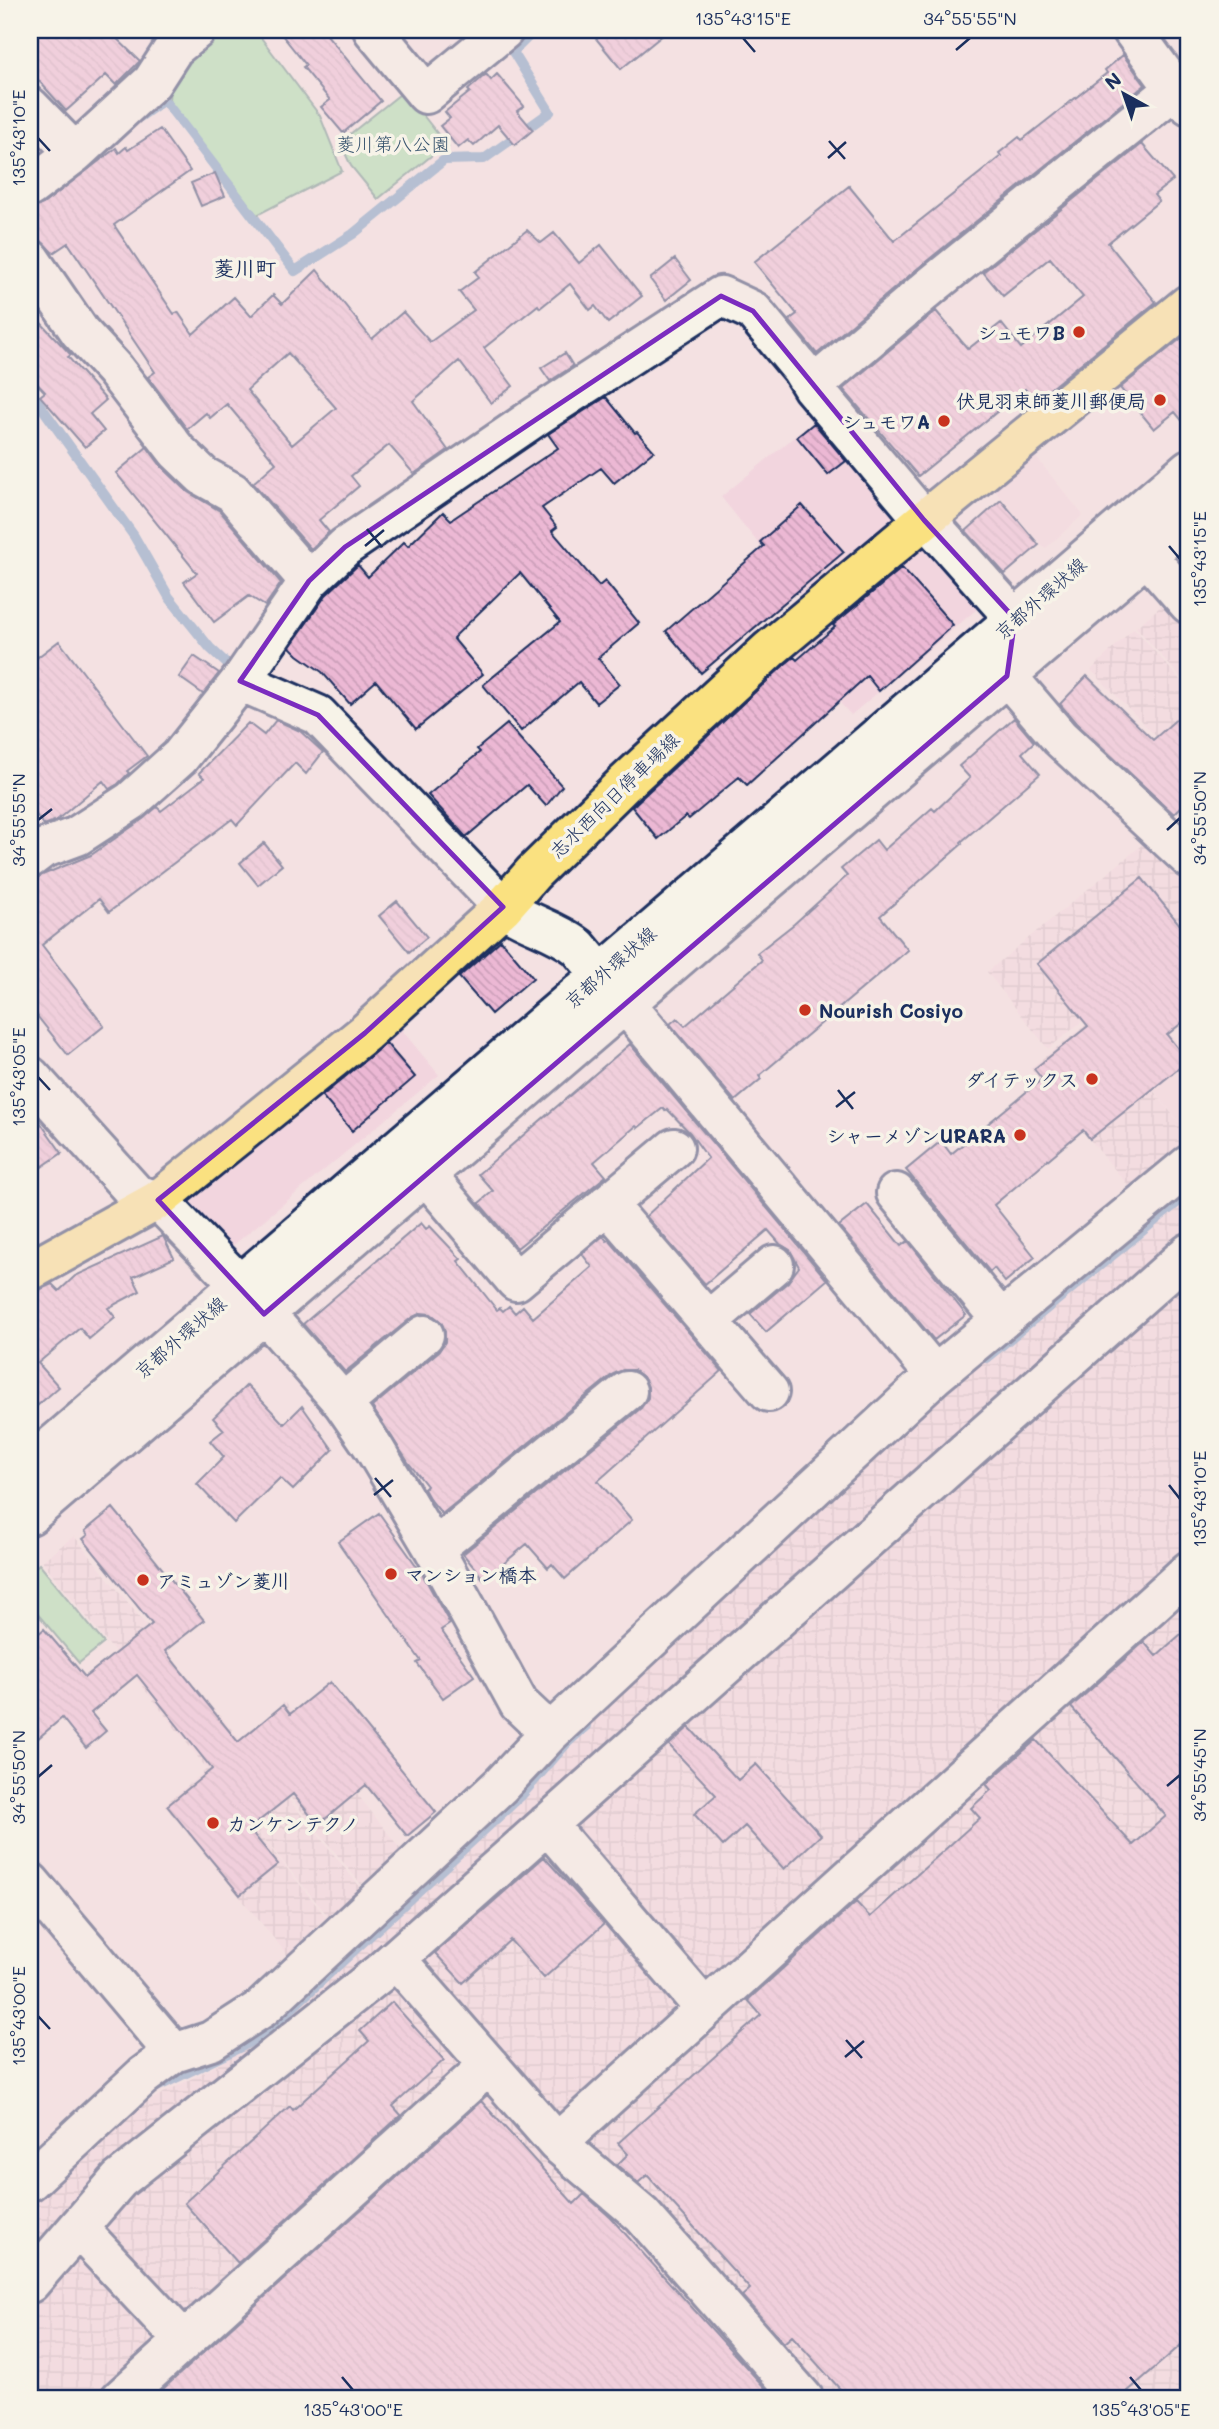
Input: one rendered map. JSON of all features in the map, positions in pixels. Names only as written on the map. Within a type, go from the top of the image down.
[{"type":"main road","name":"志水西向日停車場線","points":[[30,1271],[158,1200],[365,1033],[508,902],[533,873],[624,784],[770,649],[1189,304]]},
{"type":"street","points":[[812,387],[931,286],[1182,97],[1132,30]]},
{"type":"street","points":[[377,31],[426,94],[490,34]]},
{"type":"street","points":[[30,187],[75,153],[152,82],[176,36]]},
{"type":"street","points":[[30,107],[75,153]]},
{"type":"street","points":[[30,259],[80,332],[115,370],[177,451],[203,476],[232,492],[310,581]]},
{"type":"street","points":[[34,846],[77,836],[131,801],[180,757],[245,675],[310,581],[345,547],[538,415],[721,296],[752,311],[924,520],[935,528],[1015,620],[1007,676],[1060,738],[1189,858]]},
{"type":"street","name":"京都外環状線","points":[[30,1465],[1189,469]]},
{"type":"street","name":"京都外環状線","points":[[30,1514],[1189,519]]},
{"type":"street","points":[[1147,556],[1189,604]]},
{"type":"street","points":[[245,675],[318,715],[508,902],[516,916],[561,934],[578,947],[624,1005],[939,1371]]},
{"type":"street","points":[[30,1076],[137,1195],[158,1200],[240,1285],[342,1403],[374,1448],[434,1549],[519,1704],[550,1733]]},
{"type":"street","points":[[426,1175],[516,1281],[674,1148]]},
{"type":"street","points":[[30,2181],[143,2076],[174,2053],[211,2040],[262,2008],[501,1786],[550,1733],[939,1371],[1189,1165]]},
{"type":"street","points":[[896,1193],[1001,1320]]},
{"type":"street","points":[[607,1204],[769,1392]]},
{"type":"street","points":[[30,2283],[119,2180],[396,1959],[1189,1253]]},
{"type":"street","points":[[708,1321],[774,1265]]},
{"type":"street","points":[[342,1403],[424,1335]]},
{"type":"street","points":[[434,1549],[627,1391]]},
{"type":"street","points":[[557,2143],[1189,1571]]},
{"type":"street","points":[[547,1824],[705,2009]]},
{"type":"street","points":[[30,1882],[174,2053]]},
{"type":"street","points":[[396,1959],[557,2143],[642,2215],[804,2399]]},
{"type":"street","points":[[120,2399],[489,2065]]},
{"type":"street","points":[[78,2228],[184,2341]]},
{"type":"highlighted area","points":[[721,296],[753,311],[924,520],[1015,619],[1007,676],[264,1314],[158,1200],[365,1033],[503,907],[318,715],[240,681],[309,581],[345,547]]},
{"type":"shaded area","points":[[821,415],[908,523],[808,605],[721,497]]},
{"type":"shaded area","points":[[1032,452],[1083,515],[1045,549],[990,485]]},
{"type":"shaded area","points":[[931,541],[983,604],[851,715],[793,651],[916,544]]},
{"type":"shaded area","points":[[1166,602],[1189,628],[1189,687],[1136,627]]},
{"type":"shaded area","points":[[1134,628],[1189,690],[1189,770],[1091,670]]},
{"type":"shaded area","points":[[1154,835],[1189,869],[1189,935],[1048,1049],[987,972]]},
{"type":"shaded area","points":[[1132,988],[1189,1056],[1189,1134],[1095,1018]]},
{"type":"shaded area","points":[[1095,1018],[1189,1135],[1189,1143],[1131,1189],[1030,1068]]},
{"type":"shaded area","points":[[395,1022],[439,1075],[225,1252],[178,1197]]},
{"type":"shaded area","points":[[1189,1197],[1189,2399],[30,2399],[30,2208],[139,2106],[221,2063],[275,2028],[509,1811],[570,1744],[942,1396]]},
{"type":"shaded area","points":[[74,1536],[217,1713],[184,1739],[42,1561]]},
{"type":"shaded area","points":[[285,1702],[402,1851],[361,1884],[241,1737]]},
{"type":"shaded area","points":[[220,1715],[361,1888],[328,1916],[227,1794],[326,1917],[302,1940],[300,1949],[290,1958],[164,1805],[207,1769],[186,1742]]},
{"type":"green space","points":[[220,30],[257,30],[320,116],[342,171],[257,215],[169,103],[170,80]]},
{"type":"green space","name":"菱川第八公園","points":[[404,91],[448,147],[441,148],[378,199],[351,166],[340,142]]},
{"type":"green space","points":[[39,1564],[104,1643],[79,1663],[30,1605],[30,1572]]},
{"type":"building","points":[[30,30],[108,30],[140,61],[116,85],[106,75],[66,111],[30,71]]},
{"type":"building","points":[[278,30],[323,30],[381,101],[343,133],[321,107],[330,100]]},
{"type":"building","points":[[589,30],[669,30],[621,69]]},
{"type":"building","points":[[1123,55],[1145,85],[917,269],[817,354],[789,320],[797,314],[754,262],[849,186],[894,241],[1001,156],[999,153],[1019,137],[1022,140],[1107,73],[1105,70]]},
{"type":"building","points":[[486,74],[491,80],[497,74],[524,106],[517,111],[533,130],[515,145],[498,125],[474,146],[468,140],[458,148],[440,126],[450,118],[445,112],[470,92],[468,90]]},
{"type":"building","points":[[160,129],[190,171],[114,225],[174,314],[178,312],[193,334],[234,297],[251,316],[273,295],[282,304],[317,270],[372,339],[403,312],[430,342],[474,310],[459,292],[479,277],[475,272],[527,230],[541,243],[554,233],[579,263],[601,245],[642,296],[608,323],[595,306],[590,310],[570,284],[540,308],[538,305],[484,348],[513,386],[491,403],[459,361],[413,401],[448,450],[414,474],[389,445],[351,476],[359,486],[319,520],[329,532],[311,549],[253,483],[276,463],[227,404],[210,418],[206,413],[187,429],[148,377],[155,372],[68,243],[53,253],[40,240],[30,237],[30,208],[43,204],[116,148],[119,153],[126,147],[128,150]],"holes":[[[288,353],[336,408],[292,445],[247,390]]]},
{"type":"building","points":[[1142,144],[1173,180],[1154,195],[1159,201],[1108,243],[1156,302],[1035,401],[1025,389],[918,476],[843,389],[936,311],[968,349],[1001,323],[1021,348],[1083,297],[1050,258],[1003,296],[983,272]]},
{"type":"building","points":[[215,173],[225,196],[201,206],[191,183]]},
{"type":"building","points":[[675,259],[691,280],[666,300],[650,279]]},
{"type":"building","points":[[30,311],[71,355],[68,357],[106,400],[90,414],[104,431],[85,447],[40,396],[45,392],[30,376]]},
{"type":"building","name":"伏見羽束師菱川郵便局","points":[[1184,336],[1189,342],[1189,367],[1179,375],[1189,388],[1189,429],[1175,412],[1154,429],[1120,388]]},
{"type":"building","points":[[565,353],[573,366],[550,381],[541,368]]},
{"type":"building","points":[[606,397],[635,433],[637,432],[654,451],[614,483],[601,468],[542,508],[557,527],[552,531],[599,586],[605,581],[639,623],[598,658],[620,684],[596,703],[579,682],[521,731],[483,685],[560,622],[520,573],[453,638],[483,674],[416,729],[376,681],[350,704],[322,672],[290,647],[326,595],[358,565],[368,577],[404,542],[408,546],[443,512],[451,520],[558,448],[548,434]]},
{"type":"building","points":[[814,423],[846,461],[828,475],[797,437]]},
{"type":"building","points":[[147,447],[162,467],[188,492],[220,511],[281,583],[265,606],[249,596],[214,622],[184,582],[197,573],[116,473]]},
{"type":"building","points":[[1001,500],[1039,545],[1005,574],[966,531]]},
{"type":"building","points":[[802,505],[844,552],[701,673],[666,631],[764,546],[760,542]]},
{"type":"building","points":[[902,568],[953,625],[879,691],[867,676],[747,785],[739,777],[689,819],[686,816],[658,839],[632,807],[784,665],[794,657],[797,660],[835,627],[833,625]]},
{"type":"building","points":[[59,641],[147,756],[127,771],[129,773],[118,784],[109,789],[103,781],[57,820],[44,825],[30,808],[30,663]]},
{"type":"building","points":[[194,656],[219,673],[203,694],[179,677]]},
{"type":"building","points":[[1087,676],[1153,740],[1189,708],[1189,799],[1174,814],[1076,723],[1060,704]]},
{"type":"building","points":[[1014,718],[1034,742],[1022,753],[1040,774],[880,916],[908,950],[759,1076],[761,1079],[735,1101],[670,1024],[677,1018],[685,1026],[762,960],[757,953],[847,876],[841,869],[876,840],[884,850],[932,808],[935,811],[970,778],[959,766]]},
{"type":"building","points":[[276,720],[300,731],[323,752],[306,774],[295,763],[237,825],[232,819],[109,912],[99,899],[42,945],[104,1026],[68,1055],[30,1007],[30,880],[91,855],[157,807],[161,811],[204,778],[199,773],[248,723],[264,735]]},
{"type":"building","points":[[507,724],[562,786],[546,806],[527,785],[466,837],[428,795],[480,752],[477,749]]},
{"type":"building","points":[[264,843],[282,865],[258,885],[240,863]]},
{"type":"building","points":[[1142,878],[1189,936],[1189,1017],[1167,1035],[1188,1061],[1090,1139],[1083,1130],[994,1205],[1035,1257],[1005,1282],[994,1268],[990,1272],[906,1170],[941,1141],[951,1154],[1042,1079],[1034,1069],[1088,1026],[1037,964]]},
{"type":"building","points":[[397,901],[427,937],[409,952],[379,916]]},
{"type":"building","points":[[501,940],[533,978],[491,1014],[459,977]]},
{"type":"building","points":[[386,1043],[415,1077],[352,1131],[322,1096]]},
{"type":"building","points":[[630,1044],[827,1280],[766,1332],[750,1314],[788,1282],[799,1267],[790,1250],[780,1244],[768,1230],[705,1284],[646,1216],[708,1158],[690,1133],[667,1109],[665,1111],[663,1108],[638,1128],[636,1126],[594,1162],[606,1176],[517,1248],[479,1203],[493,1191],[478,1174]]},
{"type":"building","points":[[30,1108],[62,1153],[30,1175]]},
{"type":"building","points":[[867,1204],[901,1246],[908,1241],[966,1315],[934,1340],[839,1226]]},
{"type":"building","points":[[421,1223],[426,1229],[430,1226],[461,1259],[458,1261],[497,1310],[500,1308],[503,1311],[509,1306],[515,1313],[523,1306],[533,1318],[592,1267],[582,1254],[603,1236],[722,1371],[598,1481],[632,1520],[565,1579],[552,1564],[548,1568],[527,1544],[484,1580],[463,1554],[641,1408],[648,1398],[648,1387],[643,1377],[634,1370],[613,1374],[442,1514],[424,1489],[427,1486],[372,1407],[439,1351],[445,1342],[445,1331],[441,1322],[431,1314],[421,1313],[411,1318],[345,1372],[303,1324]]},
{"type":"building","points":[[163,1236],[174,1258],[133,1277],[140,1291],[108,1308],[115,1317],[89,1339],[80,1328],[38,1363],[59,1387],[30,1412],[30,1294],[52,1284],[59,1291],[75,1276]]},
{"type":"building","points":[[247,1385],[284,1424],[302,1406],[333,1450],[293,1490],[280,1478],[234,1523],[197,1484],[224,1457],[210,1441],[224,1430],[213,1418]]},
{"type":"building","points":[[113,1508],[204,1620],[165,1651],[238,1742],[283,1705],[290,1714],[330,1682],[436,1812],[407,1836],[366,1785],[318,1825],[293,1794],[249,1829],[278,1864],[240,1895],[167,1806],[212,1769],[137,1675],[91,1713],[106,1731],[86,1748],[62,1718],[30,1745],[30,1641],[44,1629],[85,1677],[152,1624],[83,1539],[88,1535],[85,1531]]},
{"type":"building","name":"マンション橋本","points":[[379,1513],[423,1575],[450,1624],[441,1630],[474,1676],[443,1698],[417,1663],[421,1661],[338,1542]]},
{"type":"building","points":[[1189,1627],[1189,2338],[1119,2399],[849,2399],[792,2336],[784,2343],[742,2296],[750,2289],[647,2175],[638,2183],[617,2165],[628,2154],[618,2143],[761,2015],[748,2000],[856,1902],[870,1917],[980,1818],[971,1808],[991,1790],[986,1784],[1036,1740],[1133,1845],[1166,1816],[1071,1707],[1144,1642],[1156,1656]]},
{"type":"building","points":[[689,1727],[738,1780],[756,1764],[821,1835],[784,1869],[745,1826],[723,1846],[694,1814],[716,1795],[669,1745]]},
{"type":"building","points":[[544,1857],[604,1924],[544,1978],[510,1940],[463,1983],[435,1953]]},
{"type":"building","points":[[392,2002],[444,2060],[393,2106],[401,2115],[238,2263],[184,2203],[290,2106],[293,2110],[369,2041],[360,2031]]},
{"type":"building","points":[[481,2101],[574,2204],[584,2194],[610,2217],[775,2399],[152,2399]]},
{"type":"waterway","points":[[140,117],[164,100],[295,271],[353,234],[444,160],[484,159],[550,112],[513,52],[535,30]]},
{"type":"waterway","points":[[30,391],[134,536],[169,597],[210,648],[237,673]]},
{"type":"waterway","points":[[986,1358],[1189,1193]]},
{"type":"waterway","points":[[157,2087],[265,2033],[522,1795],[567,1743],[586,1726]]},
{"type":"place","name":"シュモワB","points":[[1079,332]]},
{"type":"place","name":"伏見羽束師菱川郵便局","points":[[1160,400]]},
{"type":"place","name":"シュモワA","points":[[944,421]]},
{"type":"place","name":"Nourish Cosiyo","points":[[805,1010]]},
{"type":"place","name":"ダイテックス","points":[[1092,1079]]},
{"type":"place","name":"シャーメゾンURARA","points":[[1020,1135]]},
{"type":"place","name":"マンション橋本","points":[[391,1574]]},
{"type":"place","name":"アミュゾン菱川","points":[[143,1580]]},
{"type":"place","name":"カンケンテクノ","points":[[213,1823]]},
{"type":"district","name":"菱川町","points":[[245,267]]}]
